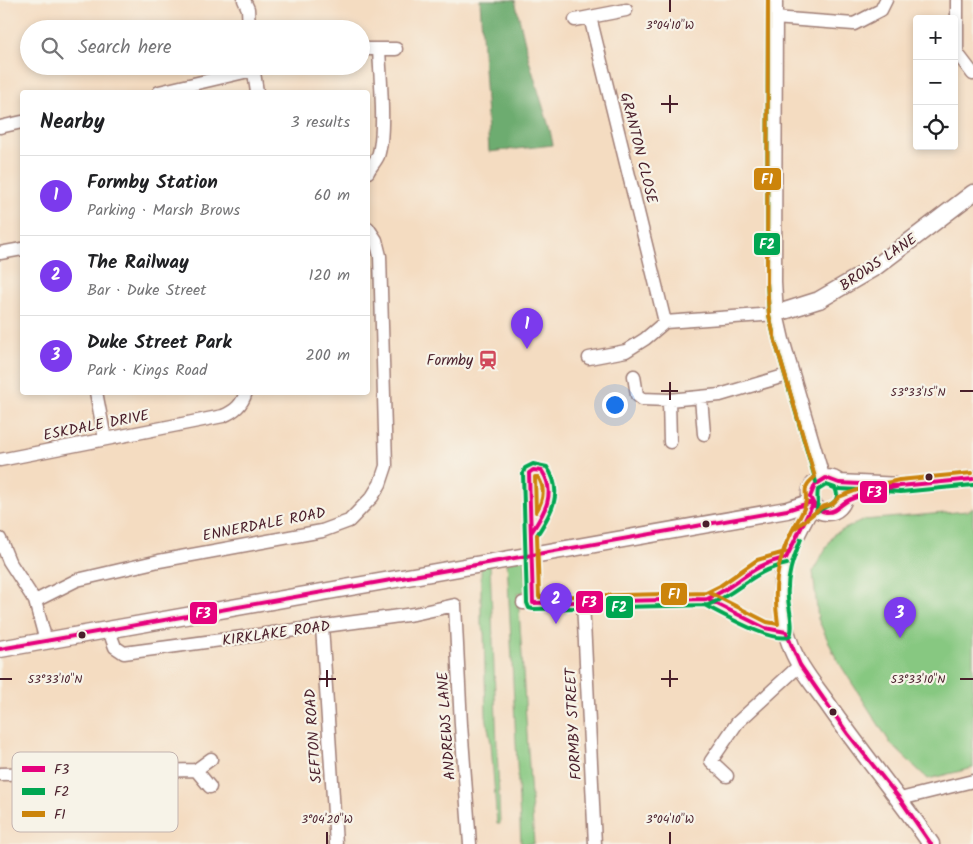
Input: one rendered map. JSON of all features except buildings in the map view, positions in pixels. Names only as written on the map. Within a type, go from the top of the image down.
[{"type":"street","points":[[244,0],[248,9],[249,20]]},
{"type":"street","points":[[774,0],[772,282],[775,314],[822,480]]},
{"type":"street","points":[[774,18],[854,24],[881,10],[886,0]]},
{"type":"street","points":[[957,0],[957,52],[973,74]]},
{"type":"street","points":[[575,20],[626,10]]},
{"type":"street","name":"GRANTON CLOSE","points":[[590,17],[665,322]]},
{"type":"street","points":[[370,169],[378,157],[381,124],[374,49],[396,49]]},
{"type":"street","points":[[167,90],[226,75]]},
{"type":"street","points":[[254,75],[257,90]]},
{"type":"street","points":[[0,127],[20,122]]},
{"type":"street","name":"BROWS LANE","points":[[775,314],[819,300],[877,266],[973,194]]},
{"type":"street","name":"ENNERDALE ROAD","points":[[35,601],[77,580],[159,561],[322,531],[349,521],[363,508],[380,484],[386,466],[380,256],[376,240],[370,231]]},
{"type":"street","points":[[0,253],[20,249]]},
{"type":"street","points":[[589,358],[626,351],[645,339],[665,322],[775,314]]},
{"type":"street","points":[[634,376],[636,395],[642,399],[669,400],[720,395],[791,374]]},
{"type":"street","points":[[97,395],[105,439]]},
{"type":"street","name":"ESKDALE DRIVE","points":[[0,460],[223,416],[236,410],[244,400],[245,395]]},
{"type":"street","points":[[701,398],[704,434]]},
{"type":"street","points":[[669,400],[670,442]]},
{"type":"street","points":[[817,506],[811,491],[813,486],[822,480],[831,479],[839,483],[900,486]]},
{"type":"street","points":[[817,506],[835,510],[842,503],[862,495],[900,486],[973,479]]},
{"type":"street","points":[[839,483],[844,493],[842,503]]},
{"type":"street","points":[[817,506],[798,534],[786,558],[782,574],[786,632],[800,665],[848,734],[900,799],[931,844]]},
{"type":"street","name":"KIRKLAKE ROAD","points":[[0,649],[817,506]]},
{"type":"street","points":[[0,539],[9,561],[35,601],[46,642]]},
{"type":"street","points":[[524,603],[707,599],[728,589],[756,566],[770,560],[786,558]]},
{"type":"street","points":[[707,599],[765,628],[786,632]]},
{"type":"street","name":"FORMBY STREET","points":[[583,602],[595,844]]},
{"type":"street","name":"KIRKLAKE ROAD","points":[[108,631],[115,647],[124,653],[414,614],[455,605]]},
{"type":"street","name":"ANDREWS LANE","points":[[455,605],[461,725],[470,844]]},
{"type":"street","name":"SEFTON ROAD","points":[[322,626],[336,844]]},
{"type":"street","points":[[727,776],[711,761],[737,723],[800,665]]},
{"type":"street","points":[[178,770],[196,770],[211,759]]},
{"type":"street","points":[[196,770],[210,787]]},
{"type":"street","points":[[900,799],[973,782]]},
{"type":"green space","points":[[480,0],[515,0],[529,60],[553,145],[489,152]]},
{"type":"green space","points":[[973,508],[973,768],[928,779],[891,744],[836,658],[818,619],[813,571],[834,534],[864,520],[968,511]]},
{"type":"green space","points":[[525,556],[527,592],[518,593],[534,844],[521,844],[507,560]]},
{"type":"green space","points":[[490,563],[500,824],[497,824],[491,743],[486,716],[484,630],[481,625],[481,565]]},
{"type":"transit line","name":"F2","points":[[768,0],[767,282],[769,315],[816,482]]},
{"type":"transit line","name":"F1","points":[[710,593],[767,622],[778,624],[776,589],[779,566],[786,544],[804,508],[807,485],[815,477],[769,315],[767,282],[768,0]]},
{"type":"transit line","name":"F2","points":[[537,535],[554,502],[555,485],[547,467],[533,464],[525,468],[523,473],[527,603],[529,608],[533,609],[708,605],[729,594],[755,576],[787,564]]},
{"type":"transit line","name":"F3","points":[[531,533],[544,511],[549,495],[546,479],[542,471],[533,470],[529,473],[533,603],[707,599],[763,565],[786,558],[813,504]]},
{"type":"transit line","name":"F1","points":[[794,529],[822,507],[832,504],[839,497],[860,489],[899,480],[972,473]]},
{"type":"transit line","name":"F1","points":[[535,477],[538,477],[543,490],[542,499],[536,512],[535,477]]},
{"type":"transit line","name":"F3","points":[[826,478],[839,483],[900,486],[860,496],[847,501],[835,510],[826,512],[818,509],[810,497],[815,485],[826,478]]},
{"type":"transit line","name":"F3","points":[[900,486],[973,479]]},
{"type":"transit line","name":"F2","points":[[826,485],[835,488],[837,498],[816,512],[818,490],[826,485]]},
{"type":"transit line","name":"F2","points":[[839,489],[901,492],[973,485]]},
{"type":"transit line","name":"F3","points":[[0,649],[787,510],[812,502]]},
{"type":"transit line","name":"F1","points":[[537,535],[539,597],[706,593],[720,586],[757,560],[785,552]]},
{"type":"transit line","name":"F2","points":[[704,605],[758,631],[780,637],[789,637],[792,625],[788,584],[793,561],[801,539]]},
{"type":"transit line","name":"F3","points":[[707,599],[765,628],[786,632],[800,665],[848,734],[900,799],[931,844]]},
{"type":"place","name":"Formby Station","points":[[527,349]]},
{"type":"place","name":"Formby","points":[[488,360]]},
{"type":"place","name":"The Railway","points":[[556,624]]},
{"type":"place","name":"Duke Street Park","points":[[900,638]]}]
